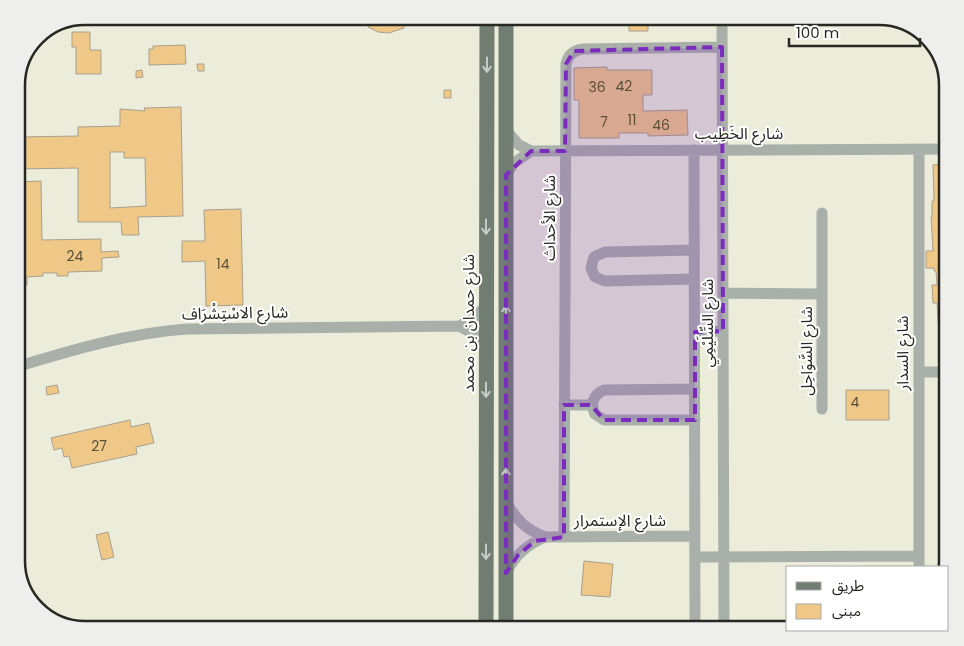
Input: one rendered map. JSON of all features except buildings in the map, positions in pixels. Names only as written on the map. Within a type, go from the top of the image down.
[{"type":"main road","name":"شارع حمدان بن محمد","points":[[486,621],[487,25]]},
{"type":"main road","points":[[506,25],[506,621]]},
{"type":"street","name":"شارع السِّلَيْمِي","points":[[722,25],[724,621]]},
{"type":"street","name":"شارع الأحداث","points":[[564,537],[566,64],[570,55],[583,49],[722,47]]},
{"type":"street","points":[[506,130],[514,141],[530,151]]},
{"type":"street","name":"شارع السِّلَيْمِي","points":[[694,150],[695,621]]},
{"type":"street","name":"شارع السدار","points":[[695,557],[919,562],[919,150]]},
{"type":"street","name":"شارع الخَطِيب","points":[[530,151],[939,150]]},
{"type":"street","points":[[506,175],[514,163],[530,151]]},
{"type":"street","name":"شارع السَّوَاحِل","points":[[822,213],[822,409]]},
{"type":"street","name":"شارع السِّلَيْمِي","points":[[694,250],[605,252],[594,257],[591,268],[595,277],[605,281],[694,279]]},
{"type":"street","name":"شارع السَّوَاحِل","points":[[723,294],[822,294]]},
{"type":"street","points":[[459,326],[474,318],[485,307]]},
{"type":"street","points":[[459,326],[474,334],[486,348]]},
{"type":"street","name":"شارع الاسْتِشْرَاف","points":[[25,364],[86,347],[174,330],[459,326]]},
{"type":"street","points":[[695,332],[723,331]]},
{"type":"street","points":[[919,372],[939,372]]},
{"type":"street","points":[[695,389],[604,390],[595,396],[592,405],[595,414],[604,420],[695,420]]},
{"type":"street","points":[[564,405],[592,405]]},
{"type":"street","name":"شارع الإستمرار","points":[[506,502],[511,512],[522,524],[545,537],[695,536]]},
{"type":"street","points":[[506,573],[511,563],[526,547],[545,537]]},
{"type":"highlighted area","points":[[722,47],[723,331],[695,332],[695,420],[604,420],[591,405],[564,405],[564,537],[535,541],[518,555],[506,573],[506,175],[531,151],[565,151],[566,64],[574,51]]}]
